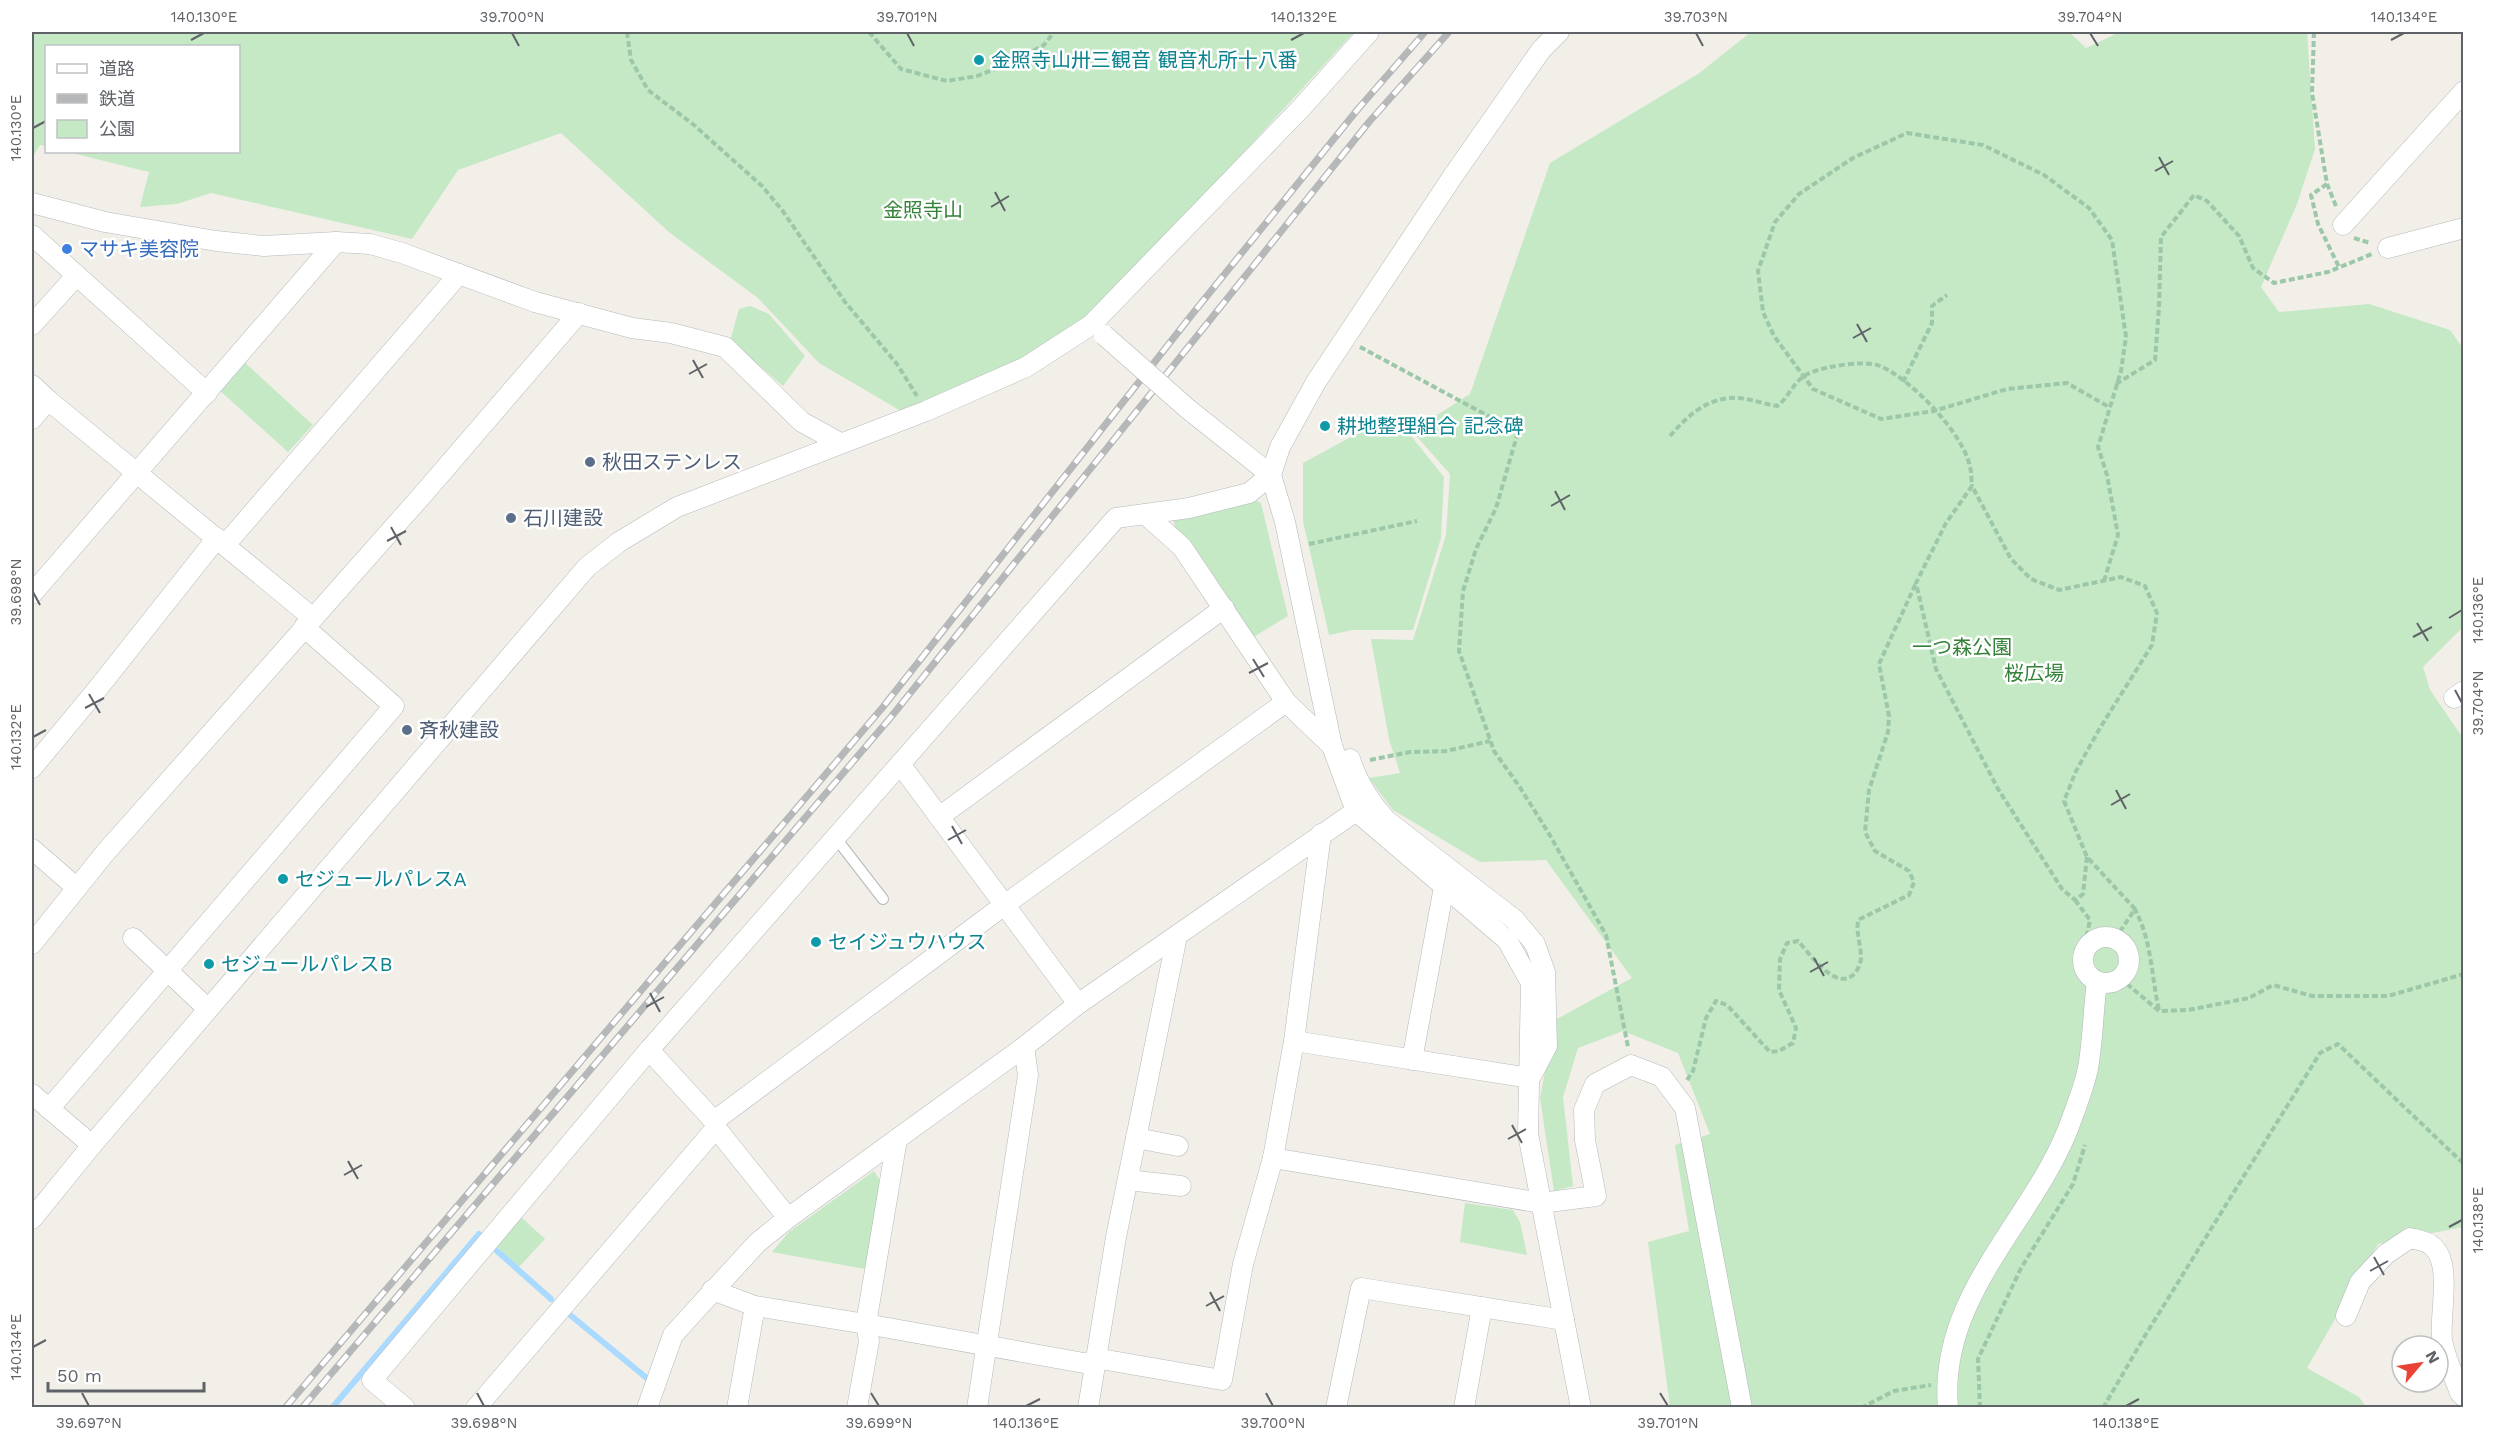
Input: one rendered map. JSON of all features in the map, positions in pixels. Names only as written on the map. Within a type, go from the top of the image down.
[{"type":"street","points":[[32,1219],[92,1145],[587,567],[619,542],[677,507],[758,478],[840,443],[926,411],[1026,367],[1097,331],[1369,32]]},
{"type":"street","points":[[405,1407],[372,1380],[649,1050],[1116,518],[1189,508],[1249,493],[1271,475],[1280,447],[1316,382],[1534,59],[1559,32]]},
{"type":"street","points":[[2343,225],[2463,91]]},
{"type":"street","points":[[32,203],[105,222],[216,241],[264,246],[336,242],[370,244],[535,302],[632,328],[671,333],[724,346],[802,422],[840,443]]},
{"type":"street","points":[[2388,248],[2463,228]]},
{"type":"street","points":[[32,235],[207,393]]},
{"type":"street","points":[[32,594],[336,242]]},
{"type":"street","points":[[32,768],[221,541],[459,274]]},
{"type":"street","points":[[32,325],[76,276]]},
{"type":"street","points":[[32,944],[76,888],[425,492],[579,313]]},
{"type":"street","points":[[1097,331],[1188,409],[1271,475],[1291,548],[1332,746],[1356,811],[1507,940],[1531,983],[1528,1134],[1581,1407]]},
{"type":"street","points":[[32,385],[221,541],[309,622],[394,706],[49,1109]]},
{"type":"street","points":[[32,419],[48,400]]},
{"type":"street","points":[[1145,514],[1182,547],[1286,702],[1332,746]]},
{"type":"street","points":[[939,817],[1224,608]]},
{"type":"street","points":[[1317,672],[1337,719],[1351,763],[1372,804],[1386,820],[1515,920],[1535,944],[1545,972],[1547,1046],[1530,1078]]},
{"type":"street","points":[[476,1407],[715,1125],[1003,906],[1286,702]]},
{"type":"street","points":[[900,764],[1003,906],[1078,1004]]},
{"type":"street","points":[[647,1407],[673,1335],[757,1243],[788,1218],[1024,1047],[1078,1004],[1356,811]]},
{"type":"street","points":[[712,1290],[755,1306],[987,1347],[1222,1380],[1243,1264],[1273,1158],[1294,1041],[1321,834]]},
{"type":"street","points":[[32,849],[76,888]]},
{"type":"street","points":[[1412,1059],[1444,887]]},
{"type":"street","points":[[1088,1407],[1128,1180],[1177,936]]},
{"type":"street","points":[[2108,936],[2115,939],[2123,943],[2130,957],[2126,974],[2113,983],[2097,982],[2085,971],[2083,954],[2092,940],[2108,936]]},
{"type":"street","points":[[133,938],[208,1009]]},
{"type":"street","points":[[1948,1407],[1948,1360],[1956,1329],[1976,1288],[2044,1176],[2067,1130],[2087,1070],[2097,982]]},
{"type":"street","points":[[1294,1041],[1530,1078]]},
{"type":"street","points":[[977,1407],[1028,1076],[1024,1047]]},
{"type":"street","points":[[649,1050],[715,1125],[788,1218]]},
{"type":"street","points":[[1273,1158],[1541,1203],[1596,1196],[1585,1140],[1584,1110],[1595,1084],[1631,1065],[1662,1077],[1685,1108],[1742,1407]]},
{"type":"street","points":[[32,1094],[92,1145]]},
{"type":"street","points":[[1136,1138],[1178,1146]]},
{"type":"street","points":[[856,1407],[869,1341],[866,1324],[897,1139]]},
{"type":"street","points":[[1128,1180],[1181,1186]]},
{"type":"street","points":[[2346,1316],[2360,1282],[2386,1254],[2410,1239],[2431,1245],[2440,1255],[2444,1282],[2442,1342],[2463,1397]]},
{"type":"street","points":[[1336,1407],[1361,1288],[1564,1320]]},
{"type":"street","points":[[737,1407],[755,1306]]},
{"type":"street","points":[[1464,1407],[1482,1307]]},
{"type":"lane","points":[[835,837],[883,899]]},
{"type":"path","points":[[627,32],[631,60],[648,90],[694,125],[762,186],[782,210],[845,302],[897,364],[926,411]]},
{"type":"path","points":[[869,32],[901,69],[947,81],[977,76],[1015,61],[1044,45],[1054,32]]},
{"type":"path","points":[[2314,32],[2312,93],[2327,184],[2343,225],[2357,240],[2388,248]]},
{"type":"path","points":[[2104,580],[2118,536],[2107,475],[2098,447],[2109,407],[2115,384],[2121,371],[2126,337],[2112,240],[2089,208],[2044,175],[1983,145],[1907,133],[1853,158],[1799,194],[1775,222],[1758,271],[1763,312],[1774,336],[1813,389],[1881,419],[1937,410],[2007,388],[2067,383],[2109,407]]},
{"type":"path","points":[[2311,195],[2327,184]]},
{"type":"path","points":[[2115,384],[2155,360],[2161,237],[2194,195],[2207,201],[2239,236],[2253,268],[2274,283],[2328,272],[2388,248]]},
{"type":"path","points":[[1903,382],[1932,323],[1932,306],[1947,295]]},
{"type":"path","points":[[1345,338],[1518,432],[1496,508],[1476,549],[1463,591],[1459,651],[1494,752],[1548,832],[1606,935],[1631,1065]]},
{"type":"path","points":[[1670,436],[1698,409],[1717,400],[1739,398],[1777,406],[1785,400],[1790,389],[1799,379],[1828,367],[1879,366],[1937,410],[1970,466],[1972,486],[2011,559],[2031,579],[2059,590],[2121,577],[2145,586],[2157,613],[2152,645],[2095,737],[2076,771],[2064,801],[2087,857],[2135,909],[2146,932],[2152,982],[2159,1011]]},
{"type":"path","points":[[1676,1096],[1693,1071],[1706,1018],[1716,1001],[1727,1005],[1770,1052],[1786,1047],[1793,1043],[1796,1028],[1779,990],[1780,959],[1787,943],[1797,941],[1830,976],[1846,979],[1854,975],[1862,960],[1856,931],[1858,920],[1909,895],[1914,882],[1909,871],[1875,851],[1865,832],[1869,790],[1888,732],[1889,716],[1880,664],[1946,523],[1972,486]]},
{"type":"path","points":[[1291,548],[1417,521]]},
{"type":"path","points":[[1916,583],[1936,669],[1968,734],[1998,789],[2062,889],[2075,900],[2090,920],[2083,954]]},
{"type":"path","points":[[1351,763],[1410,752],[1446,751],[1490,741]]},
{"type":"path","points":[[2075,900],[2083,894],[2087,857]]},
{"type":"path","points":[[2115,939],[2135,909]]},
{"type":"path","points":[[2120,978],[2159,1011],[2188,1010],[2249,998],[2273,985],[2312,996],[2388,996],[2463,974]]},
{"type":"path","points":[[2103,1407],[2320,1053],[2338,1044],[2463,1164]]},
{"type":"path","points":[[1980,1407],[1978,1359],[2021,1268],[2073,1184],[2086,1139]]},
{"type":"path","points":[[1861,1407],[1894,1391],[1947,1382]]},
{"type":"green space","name":"金照寺山","points":[[32,32],[1354,32],[1053,355],[901,411],[819,363],[758,298],[670,233],[561,133],[458,170],[412,239],[211,193],[177,204],[140,207],[149,172],[72,153],[240,153],[240,45],[45,45],[45,146],[40,145],[32,158]]},
{"type":"green space","name":"一つ森公園","points":[[1751,32],[2069,32],[2086,48],[2120,32],[2307,32],[2315,149],[2297,204],[2261,287],[2279,312],[2369,304],[2450,330],[2464,350],[2463,627],[2423,667],[2430,690],[2463,738],[2463,1227],[2378,1244],[2307,1368],[2359,1397],[2366,1407],[1670,1407],[1648,1242],[1689,1231],[1675,1145],[1710,1134],[1678,1053],[1623,1031],[1578,1048],[1563,1097],[1573,1186],[1554,1191],[1540,1098],[1555,1020],[1632,978],[1546,860],[1480,862],[1393,810],[1369,778],[1400,773],[1389,739],[1371,639],[1413,640],[1446,535],[1450,474],[1412,431],[1470,394],[1550,163],[1698,74]]},
{"type":"green space","points":[[750,306],[769,314],[805,356],[783,386],[730,341],[739,309]]},
{"type":"green space","points":[[242,360],[313,425],[288,452],[217,388]]},
{"type":"green space","points":[[1362,431],[1411,436],[1444,477],[1441,538],[1413,630],[1352,630],[1329,635],[1303,521],[1303,463]]},
{"type":"green space","points":[[1255,500],[1261,503],[1288,616],[1252,638],[1176,529],[1173,519]]},
{"type":"green space","points":[[874,1171],[882,1184],[865,1269],[772,1252],[789,1232]]},
{"type":"green space","points":[[1465,1203],[1513,1210],[1520,1222],[1527,1255],[1460,1242]]},
{"type":"green space","points":[[521,1217],[545,1239],[519,1267],[495,1245]]},
{"type":"waterway","points":[[332,1408],[479,1234]]},
{"type":"waterway","points":[[497,1251],[551,1299]]},
{"type":"waterway","points":[[569,1314],[649,1380]]},
{"type":"railway","points":[[285,1408],[883,707],[1194,312],[1358,109],[1425,32]]},
{"type":"railway","points":[[302,1408],[891,717],[1369,122],[1449,32]]},
{"type":"place","name":"金照寺山卅三観音 観音札所十八番","points":[[979,60]]},
{"type":"place","name":"マサキ美容院","points":[[67,249]]},
{"type":"place","name":"耕地整理組合 記念碑","points":[[1325,426]]},
{"type":"place","name":"秋田ステンレス","points":[[590,462]]},
{"type":"place","name":"石川建設","points":[[511,518]]},
{"type":"place","name":"斉秋建設","points":[[407,730]]},
{"type":"place","name":"セジュールパレスA","points":[[283,879]]},
{"type":"place","name":"セイジュウハウス","points":[[816,942]]},
{"type":"place","name":"セジュールパレスB","points":[[209,964]]},
{"type":"park label","name":"桜広場","points":[[2034,673]]}]
